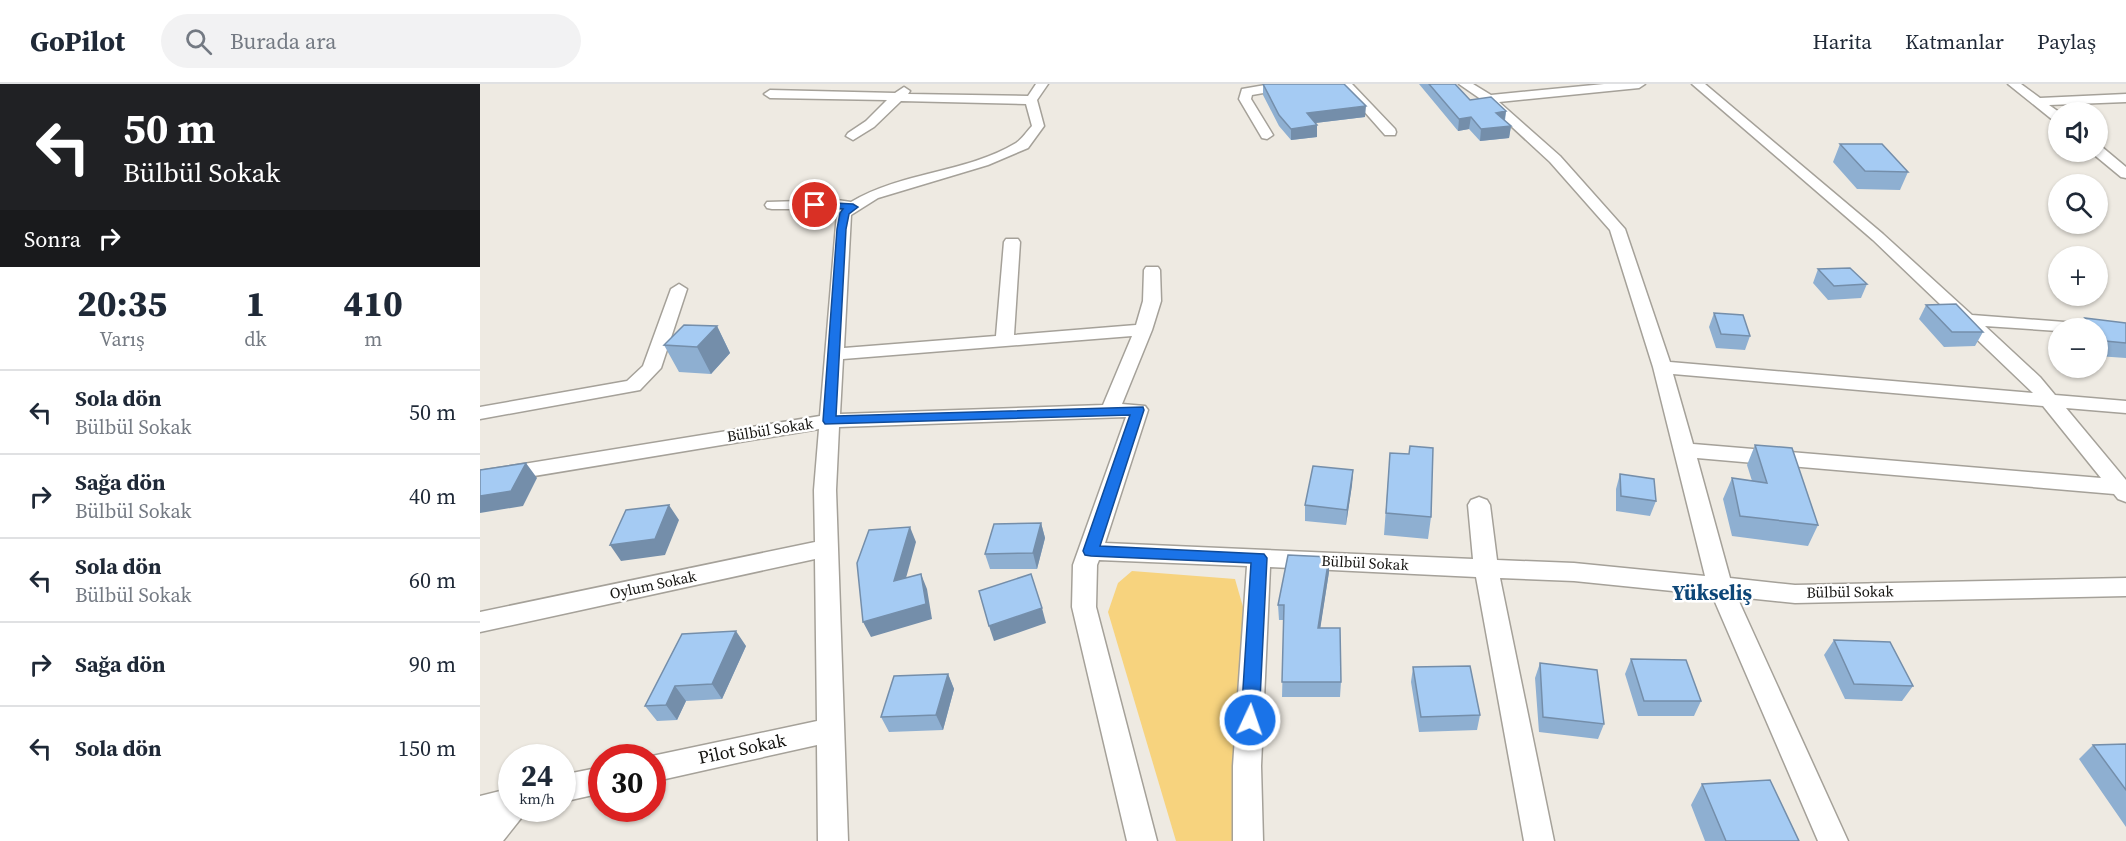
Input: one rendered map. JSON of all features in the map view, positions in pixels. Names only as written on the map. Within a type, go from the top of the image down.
[{"type":"street","points":[[853,136],[870,124],[911,84]]},
{"type":"street","points":[[1267,135],[1245,99],[1246,92],[1291,84]]},
{"type":"street","points":[[1346,84],[1390,132]]},
{"type":"street","points":[[1465,84],[1489,99],[1555,159],[1617,229],[1662,367],[1720,586],[1833,841]]},
{"type":"street","points":[[1489,99],[1639,84]]},
{"type":"street","points":[[1698,84],[1878,237],[2032,381],[2123,490]]},
{"type":"street","points":[[2014,84],[2048,110]]},
{"type":"street","points":[[770,94],[900,96],[1037,92],[1038,126],[1023,145],[983,162],[873,195],[844,213],[825,490],[833,841]]},
{"type":"street","points":[[2039,102],[2126,98]]},
{"type":"street","points":[[2108,159],[2126,174]]},
{"type":"street","points":[[771,205],[837,204],[853,207]]},
{"type":"street","points":[[1005,341],[1012,242]]},
{"type":"street","points":[[1110,411],[1143,330],[1152,301],[1152,270]]},
{"type":"street","points":[[480,413],[633,386],[652,368],[679,289]]},
{"type":"street","points":[[1967,320],[2048,325]]},
{"type":"street","points":[[834,354],[1143,330]]},
{"type":"street","points":[[1662,367],[2126,407]]},
{"type":"street","name":"Bülbül Sokak","points":[[480,478],[830,421],[1138,410],[1091,551],[1574,572],[1795,594],[2126,587]]},
{"type":"street","points":[[1684,450],[2123,490]]},
{"type":"street","points":[[1479,505],[1486,568],[1539,841]]},
{"type":"street","name":"Oylum Sokak","points":[[480,622],[827,548]]},
{"type":"street","points":[[1091,551],[1085,565],[1084,608],[1142,841]]},
{"type":"street","points":[[1248,841],[1247,766],[1259,558]]},
{"type":"street","name":"Pilot Sokak","points":[[666,766],[831,730]]},
{"type":"street","points":[[480,810],[498,806]]},
{"type":"street","points":[[484,841],[500,822]]},
{"type":"shaded area","points":[[1132,571],[1235,579],[1243,607],[1232,841],[1176,841],[1108,612],[1118,583]]},
{"type":"building","points":[[1263,84],[1344,84],[1366,106],[1307,113],[1317,125],[1291,129],[1279,115]]},
{"type":"building","points":[[1429,84],[1455,84],[1470,100],[1491,97],[1506,111],[1496,113],[1511,126],[1481,129],[1471,117],[1459,119]]},
{"type":"building","points":[[1840,144],[1882,144],[1908,172],[1865,171]]},
{"type":"building","points":[[1850,268],[1867,284],[1834,286],[1818,269]]},
{"type":"building","points":[[1956,304],[1983,332],[1952,332],[1926,305]]},
{"type":"building","points":[[1714,313],[1743,315],[1750,336],[1721,334]]},
{"type":"building","points":[[2108,321],[2126,323],[2126,343],[2108,341]]},
{"type":"building","points":[[684,325],[717,326],[697,347],[664,345]]},
{"type":"building","points":[[1755,445],[1792,448],[1818,525],[1740,516],[1732,478],[1767,483]]},
{"type":"building","points":[[1410,446],[1433,448],[1431,517],[1386,513],[1390,453],[1409,454]]},
{"type":"building","points":[[526,463],[511,491],[480,496],[480,470]]},
{"type":"building","points":[[1313,466],[1353,470],[1347,510],[1305,505]]},
{"type":"building","points":[[1620,474],[1654,479],[1656,501],[1621,496]]},
{"type":"building","points":[[669,505],[655,539],[610,545],[626,510]]},
{"type":"building","points":[[1041,523],[1033,553],[985,554],[994,524]]},
{"type":"building","points":[[910,527],[894,581],[921,574],[926,604],[863,622],[857,563],[869,530]]},
{"type":"building","points":[[1288,555],[1329,557],[1318,628],[1340,628],[1341,682],[1282,682],[1284,605],[1278,605]]},
{"type":"building","points":[[1031,574],[1042,608],[989,626],[979,591]]},
{"type":"building","points":[[736,631],[712,684],[675,686],[666,705],[645,706],[682,634]]},
{"type":"building","points":[[1834,640],[1890,642],[1913,686],[1854,684]]},
{"type":"building","points":[[1631,659],[1686,660],[1701,701],[1644,701]]},
{"type":"building","points":[[1540,663],[1597,670],[1604,724],[1543,717]]},
{"type":"building","points":[[1470,666],[1480,715],[1421,717],[1413,667]]},
{"type":"building","points":[[948,674],[936,715],[881,717],[894,676]]},
{"type":"building","points":[[2126,744],[2126,790],[2093,745]]},
{"type":"building","points":[[1770,780],[1799,841],[1726,841],[1702,784]]},
{"type":"district","name":"Yükseliş","points":[[1712,593]]},
{"type":"route","points":[[815,205],[837,204],[853,207],[844,213],[842,229],[830,421],[1138,410],[1091,551],[1259,558],[1250,720]]}]
